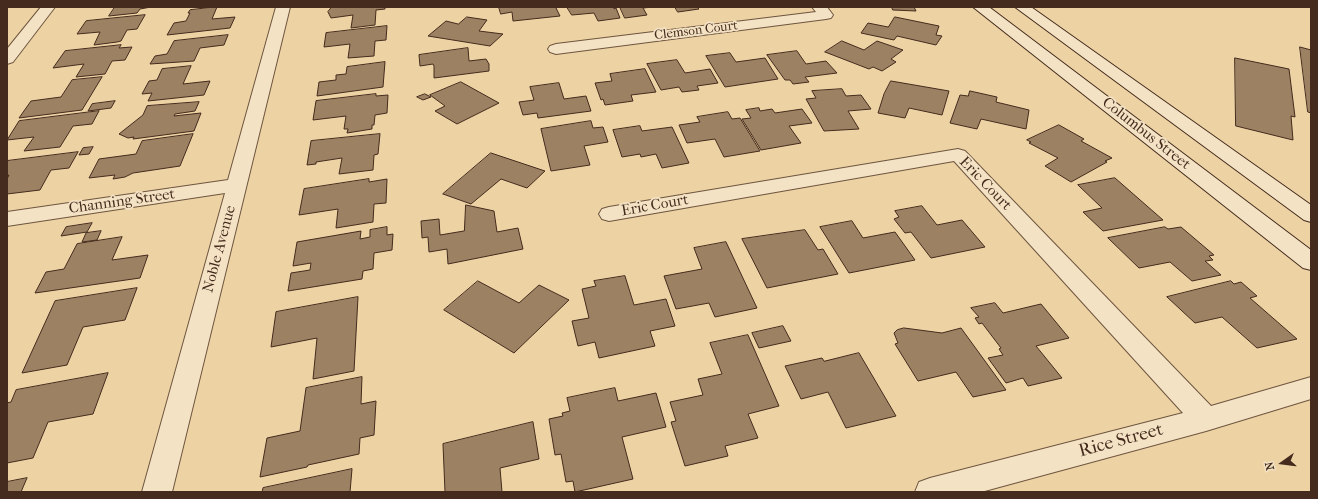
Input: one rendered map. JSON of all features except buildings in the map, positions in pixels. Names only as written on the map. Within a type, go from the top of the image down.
[{"type":"street","points":[[7,59],[48,7]]},
{"type":"street","name":"Noble Avenue","points":[[157,492],[283,7]]},
{"type":"street","name":"Clemson Court","points":[[556,49],[826,14],[819,7]]},
{"type":"street","name":"Columbus Street","points":[[980,7],[1311,262]]},
{"type":"street","name":"Columbus Street","points":[[1022,7],[1311,215]]},
{"type":"street","name":"Eric Court","points":[[609,214],[958,155],[1206,419]]},
{"type":"street","name":"Channing Street","points":[[7,219],[237,185]]},
{"type":"street","name":"Rice Street","points":[[930,492],[1206,419],[1311,388]]}]
